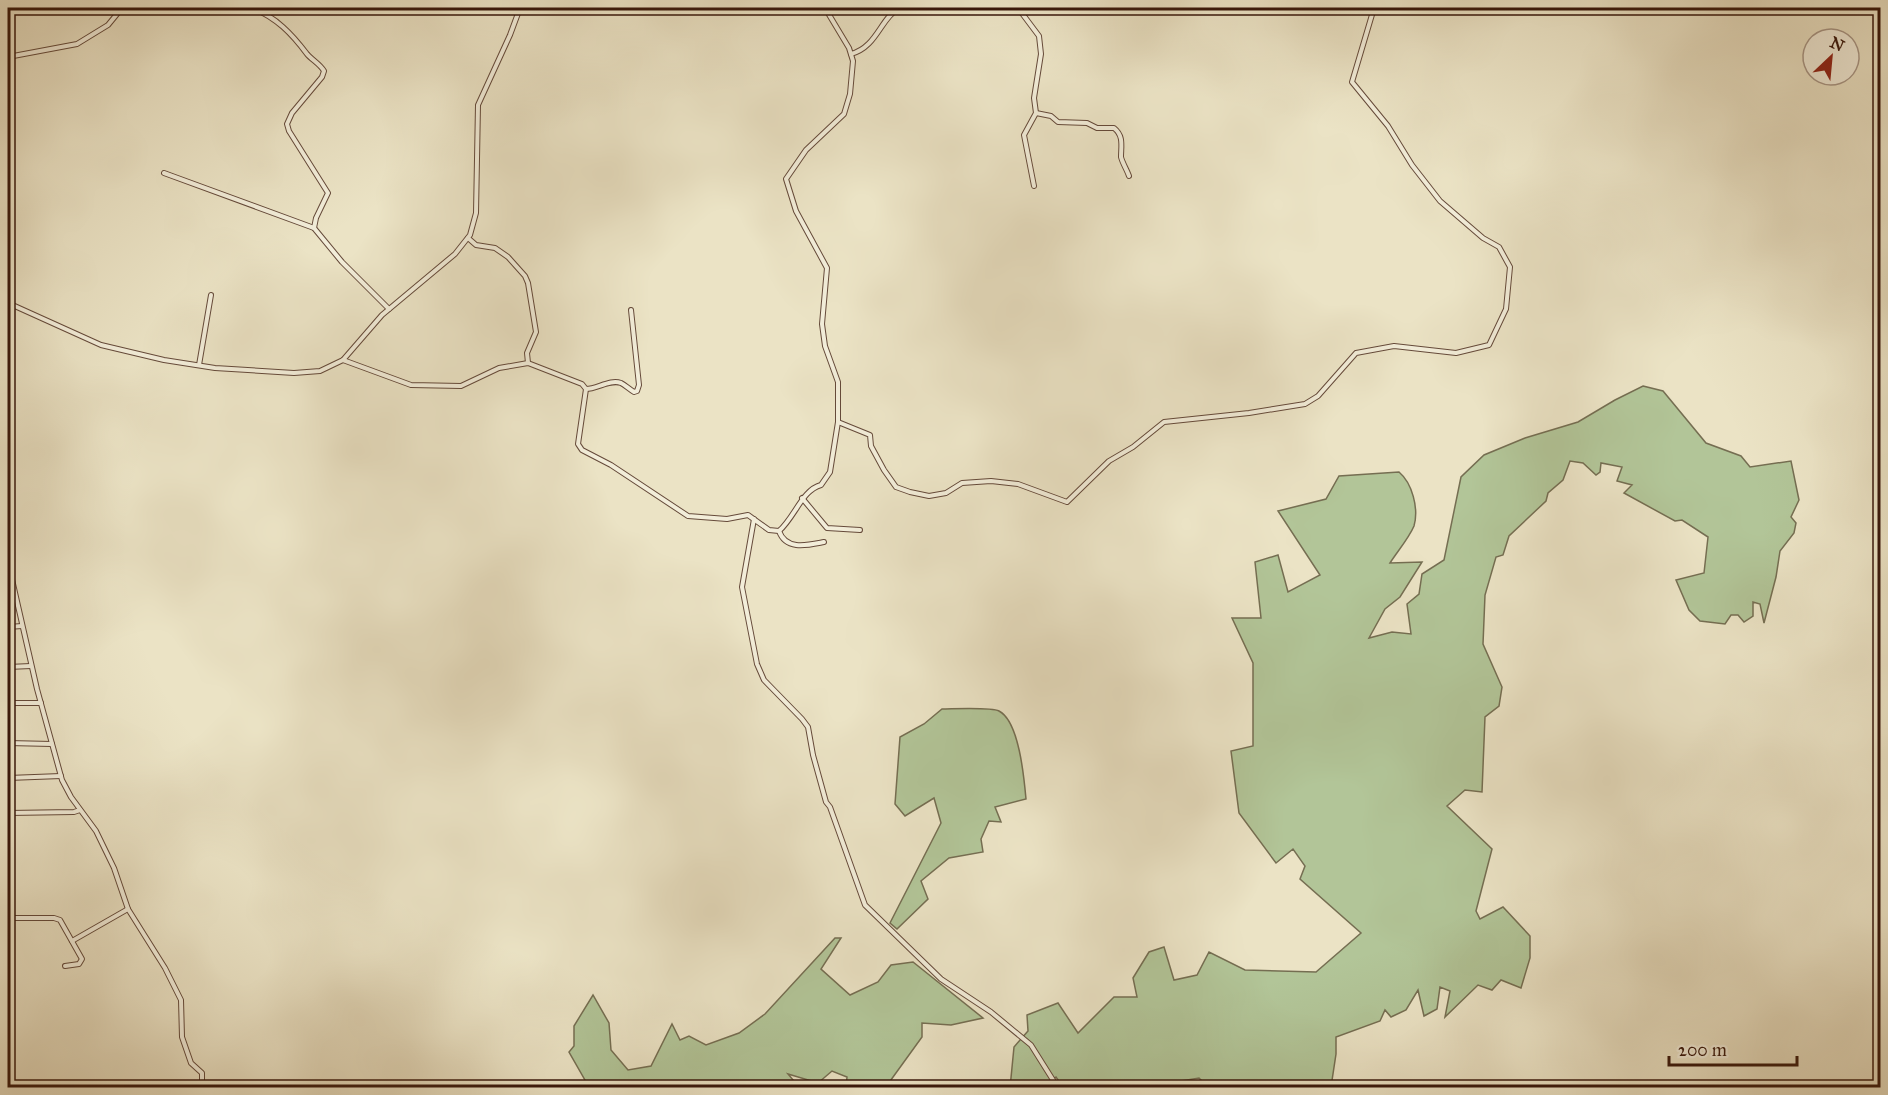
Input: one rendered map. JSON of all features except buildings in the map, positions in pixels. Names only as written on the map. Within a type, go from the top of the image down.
[{"type":"street","points":[[8,57],[77,44],[108,25],[122,8]]},
{"type":"street","points":[[252,8],[276,20],[324,71],[322,77],[292,113],[287,124],[289,131],[327,192],[328,196],[316,218],[314,228]]},
{"type":"street","points":[[8,303],[101,345],[199,366],[294,373],[320,371],[343,360],[389,309],[455,255],[468,238],[476,213],[478,105],[520,8]]},
{"type":"street","points":[[343,360],[411,385],[461,386],[499,368],[528,363],[582,384],[586,389],[578,444],[582,450],[611,465],[688,516],[727,519],[748,515],[769,530],[779,531],[789,523],[802,498],[813,487],[820,486],[830,472],[838,422],[838,382],[825,346],[822,324],[827,268],[796,211],[786,178],[806,150],[844,114],[850,94],[853,61],[851,54],[825,8]]},
{"type":"street","points":[[851,54],[870,43],[893,11],[899,8]]},
{"type":"street","points":[[1018,8],[1040,36],[1041,54],[1034,98],[1036,113],[1023,135],[1034,186]]},
{"type":"street","points":[[838,422],[870,435],[871,446],[884,470],[896,487],[910,492],[929,496],[946,494],[962,483],[991,482],[1018,484],[1067,501],[1109,461],[1133,447],[1164,422],[1249,413],[1305,404],[1318,396],[1356,353],[1394,346],[1456,353],[1490,345],[1506,309],[1510,267],[1499,247],[1483,238],[1440,201],[1412,165],[1388,126],[1352,82],[1374,8]]},
{"type":"street","points":[[1036,113],[1051,116],[1058,122],[1087,123],[1097,128],[1114,128],[1119,132],[1123,149],[1121,157],[1129,176]]},
{"type":"street","points":[[164,173],[314,228],[327,246],[389,309]]},
{"type":"street","points":[[468,238],[476,245],[495,248],[508,257],[525,276],[536,324],[536,332],[528,353],[528,363]]},
{"type":"street","points":[[199,366],[211,295]]},
{"type":"street","points":[[586,389],[595,389],[618,382],[634,392],[637,391],[639,385],[631,310]]},
{"type":"street","points":[[802,498],[827,528],[860,530]]},
{"type":"street","points":[[754,519],[742,587],[757,664],[764,680],[808,727],[826,802],[831,807],[865,905],[941,979],[991,1012],[1032,1046],[1059,1088]]},
{"type":"street","points":[[779,531],[780,536],[788,543],[801,547],[824,543]]},
{"type":"street","points":[[8,562],[10,588],[61,776],[80,810],[88,819],[114,868],[128,909],[165,968],[181,1000],[182,1037],[191,1063],[202,1073],[202,1088]]},
{"type":"street","points":[[8,627],[22,626]]},
{"type":"street","points":[[8,667],[31,666]]},
{"type":"street","points":[[8,703],[41,703]]},
{"type":"street","points":[[8,743],[52,744]]},
{"type":"street","points":[[8,778],[61,776]]},
{"type":"street","points":[[8,813],[80,810]]},
{"type":"street","points":[[72,941],[128,909]]},
{"type":"street","points":[[8,918],[58,919],[63,923],[82,961],[79,964],[65,966]]},
{"type":"green space","points":[[1643,386],[1663,391],[1706,443],[1741,456],[1750,467],[1791,461],[1799,500],[1791,517],[1796,523],[1794,533],[1780,551],[1764,623],[1760,604],[1753,602],[1753,616],[1744,622],[1738,615],[1731,615],[1725,624],[1700,621],[1689,610],[1676,580],[1704,573],[1708,537],[1682,520],[1675,521],[1624,493],[1632,485],[1617,481],[1622,467],[1601,463],[1600,472],[1596,475],[1583,463],[1570,461],[1563,480],[1548,493],[1546,501],[1509,536],[1503,555],[1496,557],[1485,595],[1483,644],[1502,687],[1499,706],[1485,717],[1482,792],[1465,790],[1447,806],[1492,849],[1476,911],[1480,919],[1503,907],[1530,936],[1530,958],[1521,988],[1501,980],[1492,990],[1478,985],[1445,1017],[1450,991],[1440,987],[1437,1009],[1424,1016],[1418,990],[1406,1010],[1391,1017],[1385,1010],[1380,1021],[1336,1037],[1331,1087],[1208,1087],[1199,1078],[1151,1086],[1145,1083],[1130,1087],[1064,1088],[1056,1077],[1043,1087],[1010,1088],[1014,1047],[1028,1031],[1027,1015],[1058,1003],[1078,1033],[1114,997],[1137,997],[1133,978],[1149,952],[1164,947],[1174,980],[1197,975],[1209,952],[1245,970],[1316,972],[1361,933],[1300,879],[1305,866],[1293,849],[1276,863],[1239,813],[1231,751],[1253,746],[1253,663],[1232,618],[1261,618],[1255,562],[1278,555],[1288,592],[1320,575],[1278,511],[1326,499],[1339,476],[1399,472],[1411,489],[1416,512],[1414,526],[1390,563],[1422,562],[1400,597],[1385,609],[1369,638],[1392,632],[1411,634],[1407,604],[1419,594],[1422,574],[1444,560],[1461,477],[1484,455],[1525,438],[1578,422]]},
{"type":"green space","points":[[942,709],[995,710],[1006,717],[1016,737],[1026,799],[995,807],[1001,822],[989,821],[981,839],[983,852],[949,858],[921,881],[928,899],[897,929],[890,923],[941,823],[934,798],[905,816],[895,804],[900,737],[924,724]]},
{"type":"green space","points":[[835,938],[841,938],[821,969],[850,995],[878,982],[891,965],[913,962],[983,1018],[951,1025],[922,1023],[922,1037],[888,1084],[891,1087],[846,1087],[847,1077],[832,1071],[818,1083],[788,1074],[799,1087],[589,1087],[569,1052],[574,1046],[574,1026],[593,995],[609,1023],[611,1050],[628,1070],[651,1066],[672,1024],[680,1040],[689,1036],[706,1045],[739,1033],[765,1014]]}]
